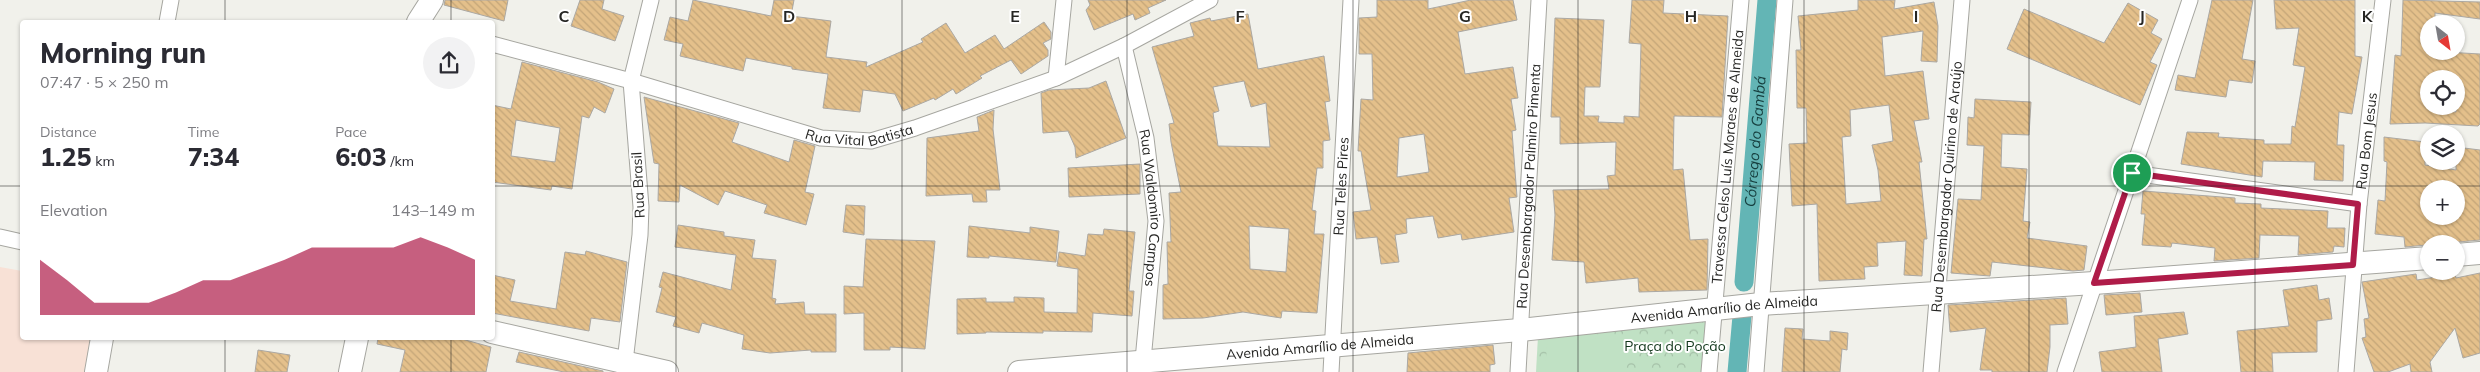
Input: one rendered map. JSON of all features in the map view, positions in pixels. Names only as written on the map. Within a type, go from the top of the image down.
[{"type":"street","points":[[167,20],[171,0]]},
{"type":"street","points":[[419,20],[432,0]]},
{"type":"street","points":[[436,0],[436,20]]},
{"type":"street","name":"Rua Brasil","points":[[625,367],[640,226],[631,81],[651,0]]},
{"type":"street","points":[[1056,78],[1064,0]]},
{"type":"street","name":"Rua Vital Batista","points":[[495,45],[631,81],[821,138],[871,141],[916,128],[1056,78],[1124,46],[1210,0]]},
{"type":"street","name":"Rua Teles Pires","points":[[1330,372],[1351,0]]},
{"type":"street","name":"Rua Desembargador Palmiro Pimenta","points":[[1518,372],[1538,0]]},
{"type":"street","name":"Travessa Celso Luís Moraes de Almeida","points":[[1709,372],[1741,0]]},
{"type":"street","points":[[1756,372],[1785,0]]},
{"type":"street","name":"Rua Desembargador Quirino de Araújo","points":[[1931,372],[1936,292],[1962,0]]},
{"type":"street","points":[[2065,372],[2190,0]]},
{"type":"street","name":"Rua Bom Jesus","points":[[2346,372],[2358,204],[2383,0]]},
{"type":"street","name":"Rua Waldomiro Campos","points":[[1124,46],[1146,138],[1156,221],[1143,366]]},
{"type":"street","points":[[2132,173],[2358,204]]},
{"type":"street","points":[[0,237],[20,242]]},
{"type":"street","points":[[2465,254],[2480,253]]},
{"type":"street","name":"Avenida Amarílio de Almeida","points":[[1019,372],[1143,366],[1520,330],[1761,304],[2094,283],[2420,259]]},
{"type":"street","points":[[495,333],[625,367],[667,372]]},
{"type":"street","points":[[96,372],[102,340]]},
{"type":"shaded area","points":[[0,267],[20,271],[20,340],[98,340],[92,372],[0,372]]},
{"type":"green space","name":"Praça do Poção","points":[[1705,317],[1709,328],[1706,372],[1536,372],[1538,336]]},
{"type":"green space","points":[[1548,335],[1629,341],[1626,372],[1545,372]]},
{"type":"building","points":[[445,0],[508,0],[504,21],[444,5]]},
{"type":"building","points":[[580,0],[604,0],[602,9],[624,16],[615,41],[571,26]]},
{"type":"building","points":[[693,0],[771,16],[774,0],[794,0],[791,16],[831,21],[826,57],[867,62],[866,67],[923,42],[921,39],[946,23],[965,53],[995,35],[1004,49],[1044,22],[1051,32],[1051,39],[1043,43],[1048,50],[1048,56],[1021,74],[1011,60],[980,76],[982,78],[956,94],[953,89],[935,100],[934,98],[903,111],[895,94],[863,90],[860,112],[823,108],[828,74],[792,69],[792,67],[746,58],[743,71],[680,56],[683,44],[664,40],[670,17],[688,21]]},
{"type":"building","points":[[1088,0],[1166,0],[1148,8],[1150,13],[1135,20],[1133,14],[1094,30],[1086,10],[1090,5]]},
{"type":"building","points":[[1377,0],[1428,0],[1428,9],[1471,0],[1513,0],[1517,20],[1458,32],[1465,74],[1513,67],[1518,98],[1511,99],[1516,130],[1512,131],[1517,197],[1509,198],[1514,232],[1462,240],[1461,234],[1438,238],[1433,216],[1406,219],[1407,233],[1395,235],[1399,262],[1381,264],[1377,237],[1356,239],[1353,212],[1371,210],[1361,151],[1358,151],[1361,99],[1373,100],[1372,54],[1359,54],[1359,18],[1377,17]],"holes":[[[1424,134],[1429,172],[1397,177],[1399,138]]]},
{"type":"building","points":[[1632,0],[1664,0],[1663,13],[1728,16],[1722,117],[1674,116],[1673,170],[1683,169],[1690,240],[1708,239],[1707,290],[1639,292],[1638,278],[1586,283],[1584,262],[1552,260],[1555,215],[1553,190],[1609,189],[1607,176],[1615,175],[1616,142],[1560,144],[1560,117],[1551,117],[1555,18],[1604,20],[1600,87],[1585,87],[1584,116],[1599,116],[1598,122],[1624,123],[1624,116],[1639,117],[1641,44],[1629,43]]},
{"type":"building","points":[[1858,0],[1895,0],[1894,9],[1934,2],[1938,26],[1937,62],[1921,61],[1923,31],[1882,37],[1885,76],[1923,71],[1929,119],[1914,121],[1922,162],[1919,162],[1927,239],[1924,239],[1922,276],[1904,275],[1906,241],[1877,243],[1878,266],[1864,267],[1865,279],[1819,281],[1817,204],[1792,206],[1789,144],[1807,143],[1806,108],[1797,108],[1796,50],[1801,50],[1798,16],[1858,10]],"holes":[[[1889,105],[1893,141],[1872,145],[1878,170],[1881,201],[1846,204],[1842,137],[1851,136],[1850,110]]]},
{"type":"building","points":[[2212,0],[2253,0],[2242,59],[2255,61],[2252,83],[2229,80],[2226,97],[2175,90],[2178,75],[2195,78]]},
{"type":"building","points":[[2274,0],[2355,0],[2355,56],[2362,57],[2352,114],[2339,112],[2337,145],[2344,145],[2343,181],[2314,180],[2315,162],[2263,161],[2262,177],[2181,164],[2187,132],[2219,133],[2218,137],[2264,140],[2264,144],[2291,144],[2292,126],[2295,127],[2305,67],[2293,65],[2299,28],[2276,29]]},
{"type":"building","points":[[2403,0],[2480,2],[2480,19],[2465,17],[2465,15],[2435,13],[2435,15],[2420,15],[2420,60],[2465,60],[2465,53],[2480,54],[2480,124],[2478,126],[2425,123],[2390,124],[2395,55],[2401,56]]},
{"type":"building","points":[[2128,3],[2158,20],[2151,33],[2162,39],[2150,62],[2157,65],[2140,105],[2007,49],[2024,9],[2104,43]]},
{"type":"building","points":[[1248,14],[1258,69],[1324,56],[1330,101],[1325,102],[1330,140],[1323,141],[1323,168],[1317,168],[1312,210],[1316,211],[1314,234],[1324,234],[1317,313],[1282,311],[1281,318],[1243,312],[1203,318],[1163,319],[1163,285],[1168,284],[1167,242],[1171,242],[1169,193],[1181,192],[1169,124],[1174,123],[1152,47],[1194,36],[1190,23],[1210,18],[1211,21]],"holes":[[[1244,81],[1251,107],[1266,103],[1270,147],[1218,146],[1213,113],[1219,111],[1213,87]],[[1249,226],[1289,229],[1286,272],[1250,269]]]},
{"type":"building","points":[[522,62],[598,82],[614,89],[605,113],[594,107],[589,118],[582,116],[572,189],[552,186],[551,190],[495,182],[495,106],[511,109]],"holes":[[[516,120],[560,128],[555,162],[511,156]]]},
{"type":"building","points":[[1106,81],[1126,138],[1076,158],[1075,147],[1068,131],[1043,133],[1041,93],[1049,90],[1089,88]]},
{"type":"building","points":[[644,97],[739,123],[732,142],[789,162],[794,140],[815,146],[805,192],[814,194],[806,225],[764,213],[767,205],[725,191],[718,205],[680,185],[679,202],[658,201],[659,164],[654,163]]},
{"type":"building","points":[[1975,99],[2031,102],[2029,135],[2002,134],[2001,167],[2027,169],[2023,221],[2030,222],[2027,238],[2087,246],[2084,270],[2073,271],[1992,262],[1990,276],[1951,273],[1958,199],[1981,200],[1984,146],[1967,145],[1968,117],[1974,118]]},
{"type":"building","points":[[994,110],[993,129],[1000,190],[986,190],[987,202],[973,202],[972,194],[926,196],[927,138],[979,131],[977,117]]},
{"type":"building","points":[[2384,137],[2420,141],[2420,170],[2465,170],[2465,148],[2480,150],[2480,240],[2465,241],[2465,235],[2420,235],[2420,246],[2405,247],[2404,237],[2375,234],[2378,200],[2385,201],[2387,162],[2384,161]]},
{"type":"building","points":[[1140,164],[1140,194],[1069,197],[1068,168]]},
{"type":"building","points":[[2143,191],[2235,198],[2235,203],[2261,204],[2261,208],[2328,211],[2327,228],[2345,228],[2344,247],[2334,246],[2333,252],[2298,255],[2299,236],[2260,235],[2259,258],[2214,261],[2215,248],[2172,243],[2171,247],[2142,245],[2145,214],[2141,214]]},
{"type":"building","points":[[846,205],[865,206],[864,235],[843,232]]},
{"type":"building","points":[[678,225],[724,232],[724,236],[755,240],[752,258],[776,260],[772,298],[776,299],[775,304],[804,302],[805,314],[836,314],[836,352],[811,352],[811,350],[770,353],[742,349],[744,335],[702,323],[699,333],[673,326],[676,317],[656,312],[662,288],[659,287],[663,272],[731,290],[736,255],[675,247]]},
{"type":"building","points":[[969,226],[1030,233],[1030,227],[1059,231],[1056,262],[989,256],[989,258],[967,257]]},
{"type":"building","points":[[1104,229],[1135,232],[1129,291],[1134,291],[1132,316],[1093,313],[1092,332],[1043,331],[1043,333],[986,332],[957,334],[957,299],[986,298],[986,302],[1014,302],[1014,297],[1044,298],[1044,312],[1077,313],[1078,269],[1057,266],[1059,252],[1085,256],[1088,234],[1103,235]]},
{"type":"building","points":[[866,239],[935,241],[925,349],[890,347],[890,350],[864,350],[864,313],[844,314],[844,286],[863,287]]},
{"type":"building","points":[[586,251],[627,262],[620,322],[591,318],[589,331],[495,314],[495,276],[515,280],[510,301],[556,309],[565,252],[585,255]]},
{"type":"building","points":[[2480,273],[2480,353],[2463,358],[2455,328],[2430,362],[2432,372],[2411,372],[2410,364],[2388,372],[2374,372],[2362,338],[2366,337],[2364,319],[2369,318],[2362,282],[2416,274],[2417,280],[2465,280],[2465,276]]},
{"type":"building","points":[[2317,285],[2319,300],[2329,298],[2332,319],[2317,321],[2317,352],[2272,353],[2273,372],[2241,372],[2237,331],[2289,326],[2283,290]]},
{"type":"building","points":[[2140,293],[2142,312],[2106,315],[2104,295]]},
{"type":"building","points":[[2066,298],[2068,324],[2050,325],[2047,372],[1992,372],[1992,370],[1980,370],[1986,328],[1950,332],[1948,305]]},
{"type":"building","points":[[2184,312],[2188,334],[2158,339],[2162,372],[2102,372],[2099,352],[2136,347],[2134,316]]},
{"type":"building","points":[[1785,328],[1803,329],[1802,339],[1830,341],[1830,331],[1848,333],[1847,350],[1842,349],[1840,372],[1782,372]]},
{"type":"building","points":[[378,340],[465,340],[491,347],[486,372],[400,372],[405,350],[377,344]]},
{"type":"building","points":[[1493,345],[1495,364],[1490,365],[1490,372],[1407,372],[1408,353]]},
{"type":"building","points":[[258,350],[290,355],[287,372],[255,372]]},
{"type":"building","points":[[519,352],[603,372],[564,372],[516,362]]},
{"type":"waterway","name":"Córrego do Gambá","points":[[1744,282],[1767,0]]},
{"type":"waterway","name":"Córrego do Gambá","points":[[1737,372],[1742,316]]},
{"type":"route","points":[[2132,173],[2358,204],[2353,265],[2094,283],[2132,173]]}]
